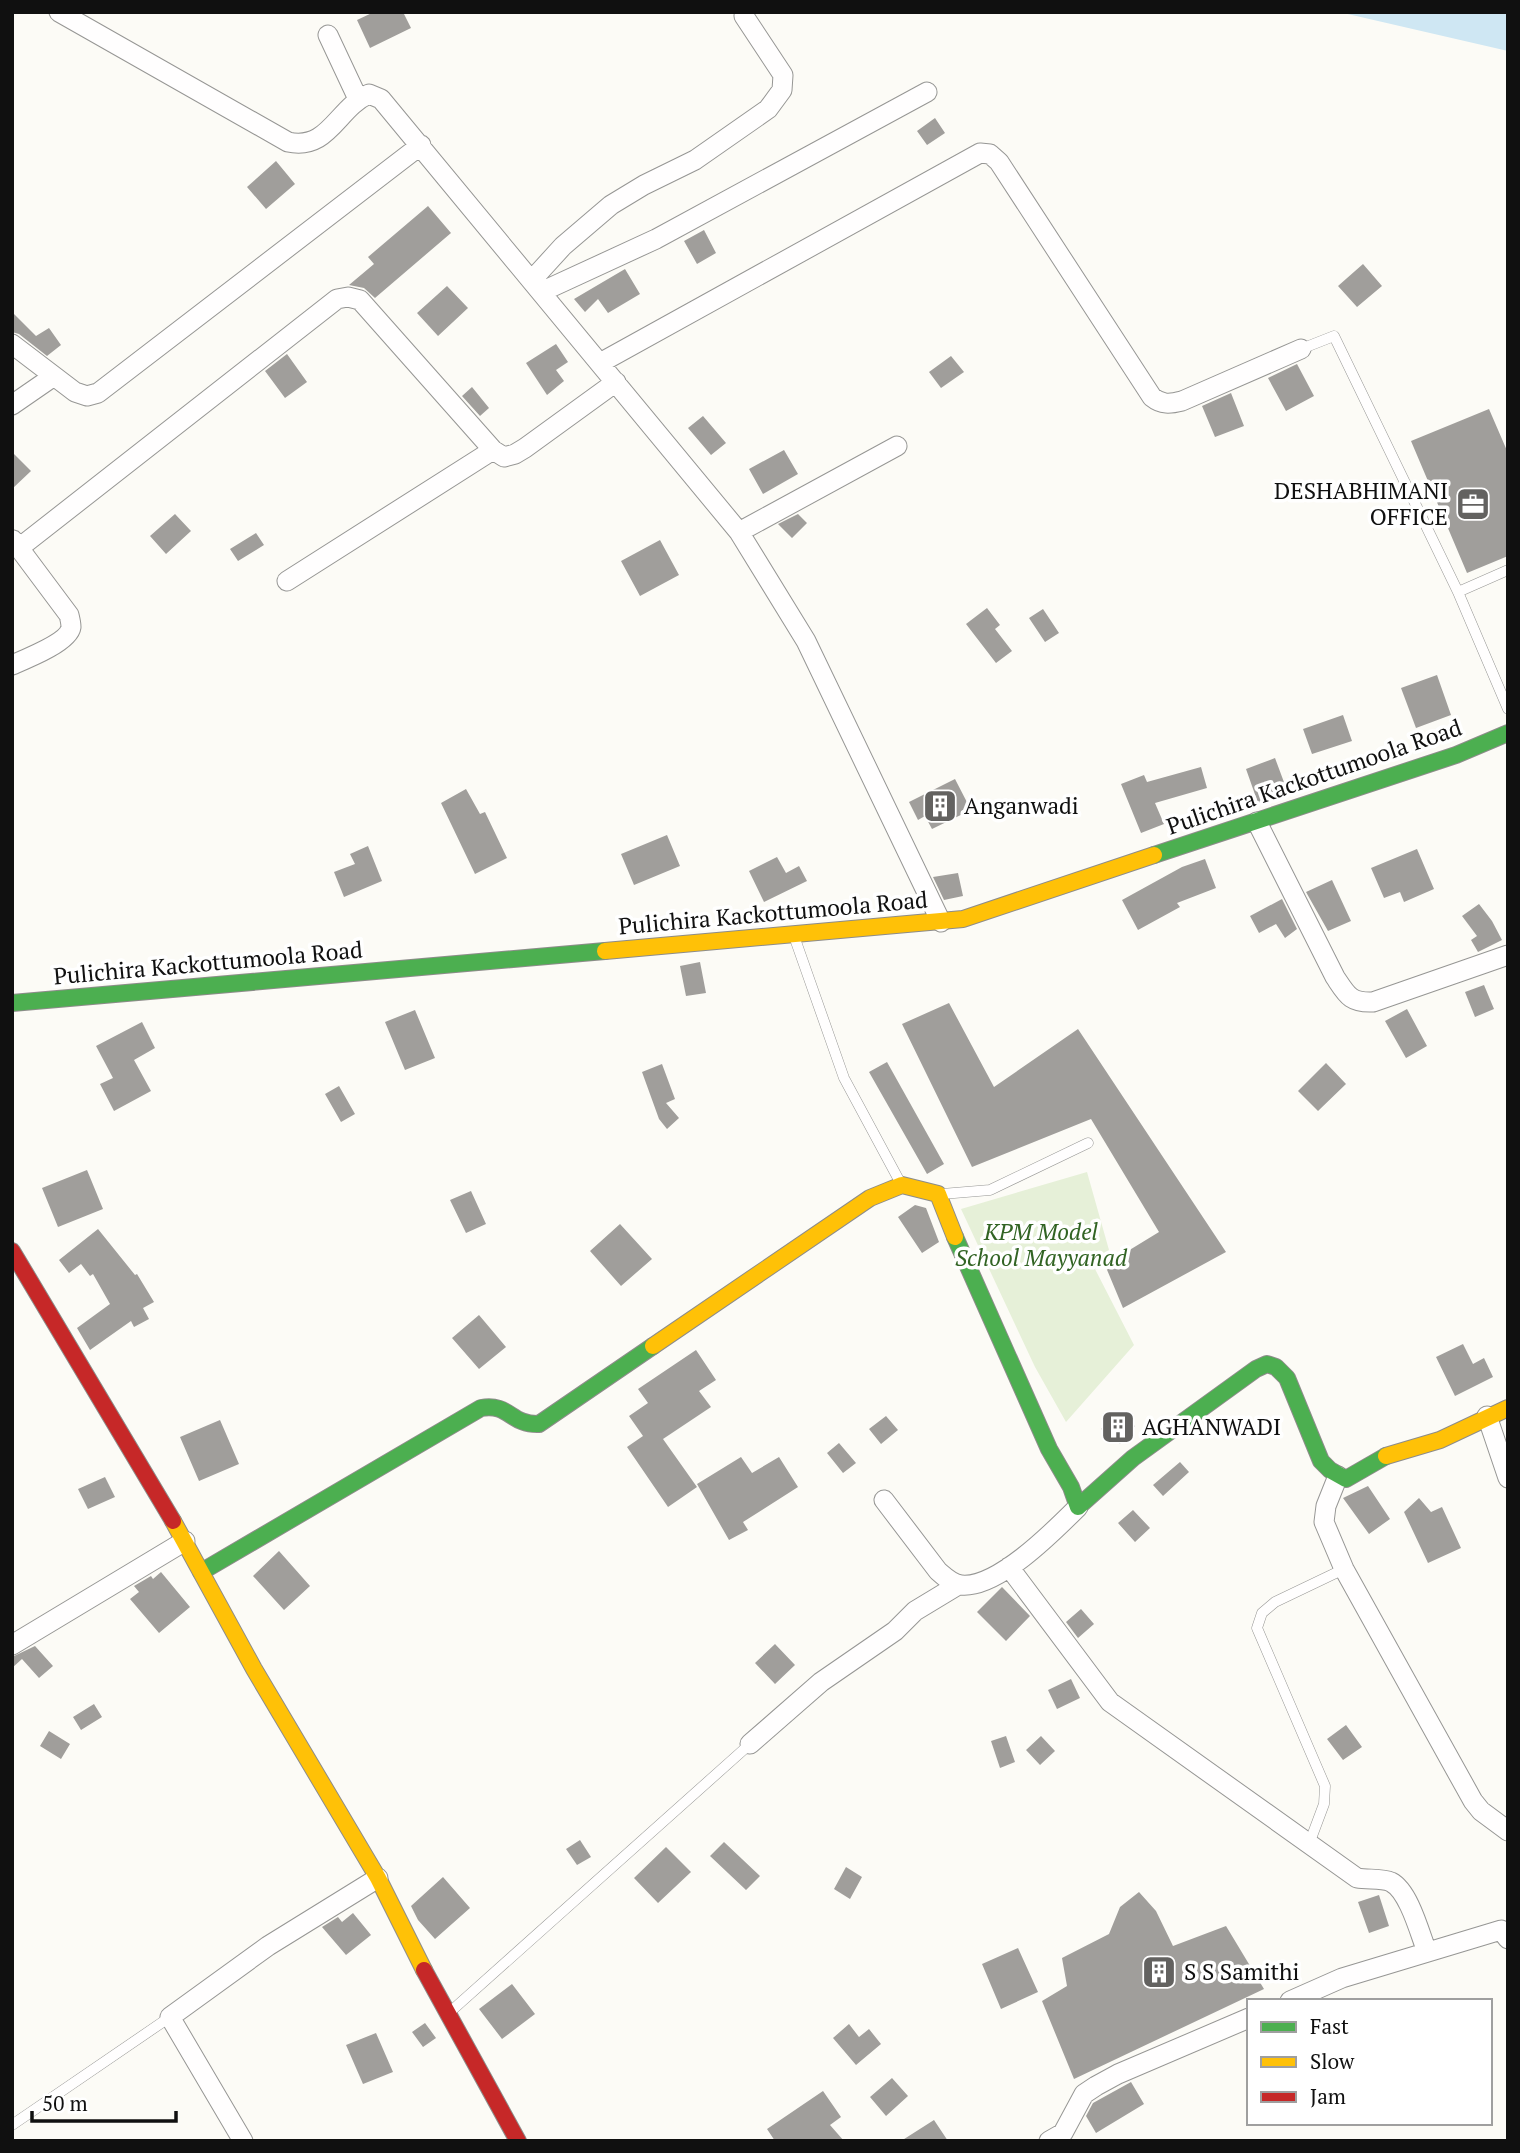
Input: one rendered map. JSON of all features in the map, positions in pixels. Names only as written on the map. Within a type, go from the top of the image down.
[{"type":"street","points":[[59,12],[288,142],[312,142],[322,136],[358,99],[369,94],[381,99],[739,532],[806,641],[941,922]]},
{"type":"street","points":[[536,286],[563,246],[611,205],[695,160],[775,102],[782,90],[783,75],[744,16]]},
{"type":"street","points":[[328,35],[358,99]]},
{"type":"street","points":[[536,286],[656,239],[927,92]]},
{"type":"street","points":[[12,344],[75,392],[87,396],[98,393],[421,145]]},
{"type":"street","points":[[600,363],[980,153],[990,154],[999,162],[1152,397],[1158,402],[1169,404],[1182,401],[1301,349]]},
{"type":"street","points":[[12,665],[55,644],[66,636],[71,628],[69,615],[16,543],[337,299],[348,297],[360,300],[493,450],[504,457],[515,454],[616,382]]},
{"type":"street","points":[[12,405],[54,376]]},
{"type":"street","points":[[739,532],[897,446]]},
{"type":"street","points":[[287,581],[493,450]]},
{"type":"street","name":"Pulichira Kackottumoola Road","points":[[12,1003],[963,919],[1457,755],[1508,733]]},
{"type":"street","points":[[1257,822],[1335,977],[1346,994],[1357,1003],[1373,1002],[1508,955]]},
{"type":"street","points":[[201,1572],[481,1408],[492,1405],[501,1407],[524,1424],[539,1424],[870,1198],[902,1185],[938,1194],[957,1243],[1049,1449],[1071,1487],[1078,1507]]},
{"type":"street","points":[[12,1251],[185,1541],[254,1669],[378,1878],[447,2015],[518,2141]]},
{"type":"street","points":[[750,1744],[821,1682],[895,1631],[915,1611],[958,1585],[986,1581],[1009,1567],[1049,1536],[1133,1458],[1256,1369],[1267,1364],[1276,1367],[1287,1378],[1321,1461],[1338,1476],[1346,1479],[1385,1456],[1440,1440],[1508,1408]]},
{"type":"street","points":[[1487,1416],[1508,1478]]},
{"type":"street","points":[[1338,1476],[1325,1506],[1324,1522],[1344,1569],[1473,1801],[1481,1811],[1508,1831]]},
{"type":"street","points":[[884,1500],[938,1571],[958,1585]]},
{"type":"street","points":[[12,1645],[185,1541]]},
{"type":"street","points":[[1009,1567],[1110,1702],[1357,1878],[1388,1880],[1398,1887],[1405,1897],[1427,1952]]},
{"type":"street","points":[[243,2141],[170,2017],[268,1946],[378,1878]]},
{"type":"street","points":[[1295,1999],[1342,1978],[1427,1952],[1506,1933]]},
{"type":"street","points":[[1060,2138],[1084,2095],[1096,2086],[1247,2019]]},
{"type":"lane","points":[[1301,349],[1335,336],[1458,592],[1508,709]]},
{"type":"lane","points":[[1458,592],[1508,570]]},
{"type":"lane","points":[[793,933],[845,1078],[902,1185]]},
{"type":"lane","points":[[938,1194],[990,1190],[1088,1143]]},
{"type":"lane","points":[[1309,1844],[1324,1804],[1325,1786],[1257,1628],[1262,1613],[1275,1602],[1344,1569]]},
{"type":"lane","points":[[447,2015],[750,1744]]},
{"type":"lane","points":[[12,2125],[170,2017]]},
{"type":"green space","name":"KPM Model School Mayyanad","points":[[1087,1172],[1109,1250],[1095,1269],[1134,1345],[1066,1422],[1035,1367],[961,1209]]},
{"type":"water","points":[[1339,12],[1508,12],[1508,51]]},
{"type":"building","points":[[374,12],[403,12],[411,28],[370,48],[357,20]]},
{"type":"building","points":[[935,118],[945,133],[927,145],[917,131]]},
{"type":"building","points":[[276,161],[295,184],[266,209],[247,187]]},
{"type":"building","points":[[428,206],[451,233],[375,298],[364,288],[349,285],[374,264],[368,257]]},
{"type":"building","points":[[704,230],[716,253],[697,264],[684,241]]},
{"type":"building","points":[[1363,264],[1382,286],[1357,307],[1338,286]]},
{"type":"building","points":[[625,269],[640,294],[608,313],[598,299],[585,312],[574,299]]},
{"type":"building","points":[[447,286],[468,308],[438,336],[417,313]]},
{"type":"building","points":[[12,312],[36,336],[49,328],[61,345],[47,356],[19,334],[12,332]]},
{"type":"building","points":[[556,344],[568,362],[556,370],[564,381],[547,395],[526,363]]},
{"type":"building","points":[[287,354],[307,382],[285,398],[265,371]]},
{"type":"building","points":[[951,356],[964,372],[941,388],[929,372]]},
{"type":"building","points":[[1297,364],[1314,396],[1286,411],[1268,378]]},
{"type":"building","points":[[472,387],[489,408],[480,416],[462,396]]},
{"type":"building","points":[[1231,393],[1244,426],[1215,437],[1202,406]]},
{"type":"building","name":"DESHABHIMANI OFFICE","points":[[1489,409],[1508,453],[1508,556],[1467,573],[1411,441]]},
{"type":"building","points":[[703,416],[726,443],[711,455],[688,428]]},
{"type":"building","points":[[784,450],[798,474],[763,494],[749,469]]},
{"type":"building","points":[[12,452],[31,471],[12,489]]},
{"type":"building","points":[[175,514],[191,531],[166,554],[150,536]]},
{"type":"building","points":[[798,514],[807,523],[792,538],[778,524]]},
{"type":"building","points":[[256,533],[264,545],[238,561],[230,549]]},
{"type":"building","points":[[660,540],[679,575],[640,596],[621,561]]},
{"type":"building","points":[[987,608],[1000,625],[995,629],[1012,651],[996,663],[966,624]]},
{"type":"building","points":[[1043,609],[1059,633],[1045,642],[1029,618]]},
{"type":"building","points":[[1437,675],[1451,715],[1416,728],[1401,688]]},
{"type":"building","points":[[1343,715],[1352,741],[1312,754],[1303,729]]},
{"type":"building","points":[[1275,758],[1288,793],[1258,803],[1246,769]]},
{"type":"building","points":[[1201,767],[1207,788],[1155,803],[1164,824],[1141,833],[1121,784],[1144,775],[1147,782]]},
{"type":"building","name":"Anganwadi","points":[[955,779],[971,810],[932,829],[925,816],[918,820],[909,802]]},
{"type":"building","points":[[466,789],[480,814],[485,812],[507,858],[475,874],[441,803]]},
{"type":"building","points":[[667,835],[680,866],[634,885],[621,854]]},
{"type":"building","points":[[368,846],[382,881],[344,897],[334,872],[355,864],[350,854]]},
{"type":"building","points":[[1417,849],[1434,889],[1404,902],[1400,892],[1384,898],[1371,868]]},
{"type":"building","points":[[777,857],[786,873],[799,866],[807,881],[764,902],[749,871]]},
{"type":"building","points":[[1205,859],[1216,888],[1177,903],[1180,907],[1138,930],[1122,900],[1182,867]]},
{"type":"building","points":[[958,873],[963,896],[944,900],[933,877]]},
{"type":"building","points":[[1332,880],[1351,921],[1328,931],[1306,892]]},
{"type":"building","points":[[1282,899],[1297,929],[1285,938],[1276,924],[1259,933],[1250,916]]},
{"type":"building","points":[[1479,904],[1502,940],[1478,952],[1471,940],[1477,936],[1462,916]]},
{"type":"building","points":[[700,962],[706,993],[686,996],[680,966]]},
{"type":"building","points":[[1484,985],[1494,1009],[1475,1017],[1465,992]]},
{"type":"building","name":"KPM Model School Mayyanad","points":[[949,1003],[994,1087],[1078,1029],[1226,1252],[1123,1308],[1105,1265],[1159,1232],[1091,1119],[972,1167],[902,1024]]},
{"type":"building","points":[[1407,1009],[1427,1046],[1406,1058],[1385,1021]]},
{"type":"building","points":[[415,1010],[435,1058],[405,1070],[385,1022]]},
{"type":"building","points":[[142,1022],[155,1048],[134,1060],[151,1091],[114,1111],[100,1084],[113,1078],[96,1046]]},
{"type":"building","points":[[887,1062],[944,1164],[927,1174],[869,1072]]},
{"type":"building","points":[[1326,1063],[1346,1084],[1318,1111],[1298,1091]]},
{"type":"building","points":[[662,1064],[675,1099],[666,1103],[679,1118],[667,1129],[659,1119],[642,1072]]},
{"type":"building","points":[[339,1086],[355,1114],[341,1122],[325,1094]]},
{"type":"building","points":[[87,1170],[103,1209],[58,1227],[42,1188]]},
{"type":"building","points":[[471,1191],[486,1224],[466,1233],[450,1200]]},
{"type":"building","points":[[915,1205],[926,1208],[939,1242],[922,1253],[898,1217]]},
{"type":"building","points":[[620,1224],[652,1259],[621,1286],[590,1251]]},
{"type":"building","points":[[98,1229],[135,1275],[137,1274],[154,1302],[143,1308],[149,1319],[134,1327],[131,1321],[90,1350],[77,1328],[110,1304],[93,1274],[90,1276],[81,1264],[69,1273],[59,1260]]},
{"type":"building","points":[[479,1315],[506,1347],[479,1369],[452,1338]]},
{"type":"building","points":[[1463,1344],[1473,1364],[1484,1358],[1493,1377],[1455,1396],[1436,1357]]},
{"type":"building","points":[[696,1350],[716,1380],[699,1391],[711,1407],[663,1439],[697,1487],[668,1507],[627,1447],[643,1436],[629,1416],[648,1403],[638,1389]]},
{"type":"building","name":"AGHANWADI","points":[[1116,1411],[1135,1426],[1120,1444],[1101,1429]]},
{"type":"building","points":[[886,1416],[898,1430],[881,1444],[869,1429]]},
{"type":"building","points":[[220,1420],[239,1464],[199,1481],[180,1437]]},
{"type":"building","points":[[839,1443],[856,1463],[843,1473],[827,1453]]},
{"type":"building","points":[[741,1457],[752,1473],[779,1457],[798,1487],[743,1522],[748,1530],[729,1540],[697,1484]]},
{"type":"building","points":[[1180,1462],[1189,1472],[1163,1496],[1153,1485]]},
{"type":"building","points":[[105,1477],[115,1497],[88,1509],[78,1489]]},
{"type":"building","points":[[1368,1486],[1390,1519],[1369,1534],[1343,1498]]},
{"type":"building","points":[[1419,1498],[1431,1512],[1442,1507],[1461,1548],[1428,1563],[1404,1512]]},
{"type":"building","points":[[1133,1510],[1150,1528],[1135,1542],[1118,1523]]},
{"type":"building","points":[[279,1551],[310,1586],[284,1610],[253,1576]]},
{"type":"building","points":[[161,1572],[190,1607],[159,1633],[130,1599],[139,1592],[134,1586],[151,1576],[153,1579]]},
{"type":"building","points":[[1002,1587],[1030,1616],[1006,1641],[977,1612]]},
{"type":"building","points":[[1081,1609],[1094,1624],[1078,1638],[1066,1622]]},
{"type":"building","points":[[775,1644],[795,1665],[775,1684],[755,1663]]},
{"type":"building","points":[[35,1646],[53,1666],[39,1678],[22,1659],[12,1668],[12,1657]]},
{"type":"building","points":[[1071,1679],[1080,1698],[1057,1709],[1048,1690]]},
{"type":"building","points":[[94,1704],[102,1717],[81,1730],[73,1717]]},
{"type":"building","points":[[1346,1725],[1362,1747],[1343,1760],[1327,1739]]},
{"type":"building","points":[[49,1731],[70,1744],[61,1759],[40,1746]]},
{"type":"building","points":[[1006,1736],[1015,1762],[1000,1768],[991,1741]]},
{"type":"building","points":[[1041,1736],[1055,1751],[1040,1765],[1026,1750]]},
{"type":"building","points":[[580,1840],[591,1857],[577,1865],[566,1849]]},
{"type":"building","points":[[724,1842],[760,1876],[746,1890],[710,1856]]},
{"type":"building","points":[[666,1847],[691,1872],[658,1903],[634,1878]]},
{"type":"building","points":[[846,1867],[862,1877],[850,1899],[834,1889]]},
{"type":"building","points":[[443,1877],[470,1908],[435,1939],[418,1920],[411,1906]]},
{"type":"building","name":"S S Samithi","points":[[1139,1892],[1156,1911],[1173,1946],[1226,1926],[1264,1989],[1074,2079],[1042,2001],[1067,1986],[1062,1958],[1109,1934],[1120,1907]]},
{"type":"building","points":[[1379,1895],[1389,1926],[1369,1933],[1358,1902]]},
{"type":"building","points":[[353,1913],[371,1935],[346,1955],[322,1927],[338,1917],[342,1922]]},
{"type":"building","points":[[1018,1948],[1038,1992],[1001,2009],[982,1964]]},
{"type":"building","points":[[512,1984],[535,2014],[502,2039],[479,2009]]},
{"type":"building","points":[[425,2023],[436,2038],[423,2047],[412,2032]]},
{"type":"building","points":[[849,2024],[859,2037],[869,2029],[881,2044],[856,2065],[833,2038]]},
{"type":"building","points":[[376,2033],[393,2072],[363,2084],[346,2045]]},
{"type":"building","points":[[892,2078],[908,2096],[886,2116],[870,2097]]},
{"type":"building","points":[[1131,2082],[1144,2104],[1096,2133],[1086,2116],[1093,2103]]},
{"type":"building","points":[[823,2091],[841,2117],[830,2125],[844,2141],[775,2141],[767,2129]]},
{"type":"building","points":[[934,2120],[948,2141],[901,2141]]},
{"type":"traffic: fast","points":[[1154,855],[1456,755],[1508,733]]},
{"type":"traffic: fast","points":[[12,1003],[605,951]]},
{"type":"traffic: fast","points":[[955,1237],[1049,1449],[1071,1487],[1078,1507],[1133,1458],[1256,1369],[1267,1364],[1276,1367],[1287,1378],[1321,1461],[1330,1470],[1346,1479],[1386,1456]]},
{"type":"traffic: fast","points":[[201,1572],[481,1408],[491,1407],[522,1421],[539,1424],[653,1346]]},
{"type":"traffic: slow","points":[[605,951],[963,919],[1154,855]]},
{"type":"traffic: slow","points":[[653,1346],[870,1198],[902,1185],[938,1194],[955,1237]]},
{"type":"traffic: slow","points":[[1386,1456],[1440,1440],[1508,1408]]},
{"type":"traffic: slow","points":[[173,1521],[254,1669],[378,1878],[424,1970]]},
{"type":"traffic: jam","points":[[12,1251],[173,1521]]},
{"type":"traffic: jam","points":[[424,1970],[518,2141]]},
{"type":"place","name":"DESHABHIMANI OFFICE","points":[[1473,504]]},
{"type":"place","name":"Anganwadi","points":[[940,806]]},
{"type":"place","name":"AGHANWADI","points":[[1118,1427]]},
{"type":"place","name":"S S Samithi","points":[[1159,1972]]}]
